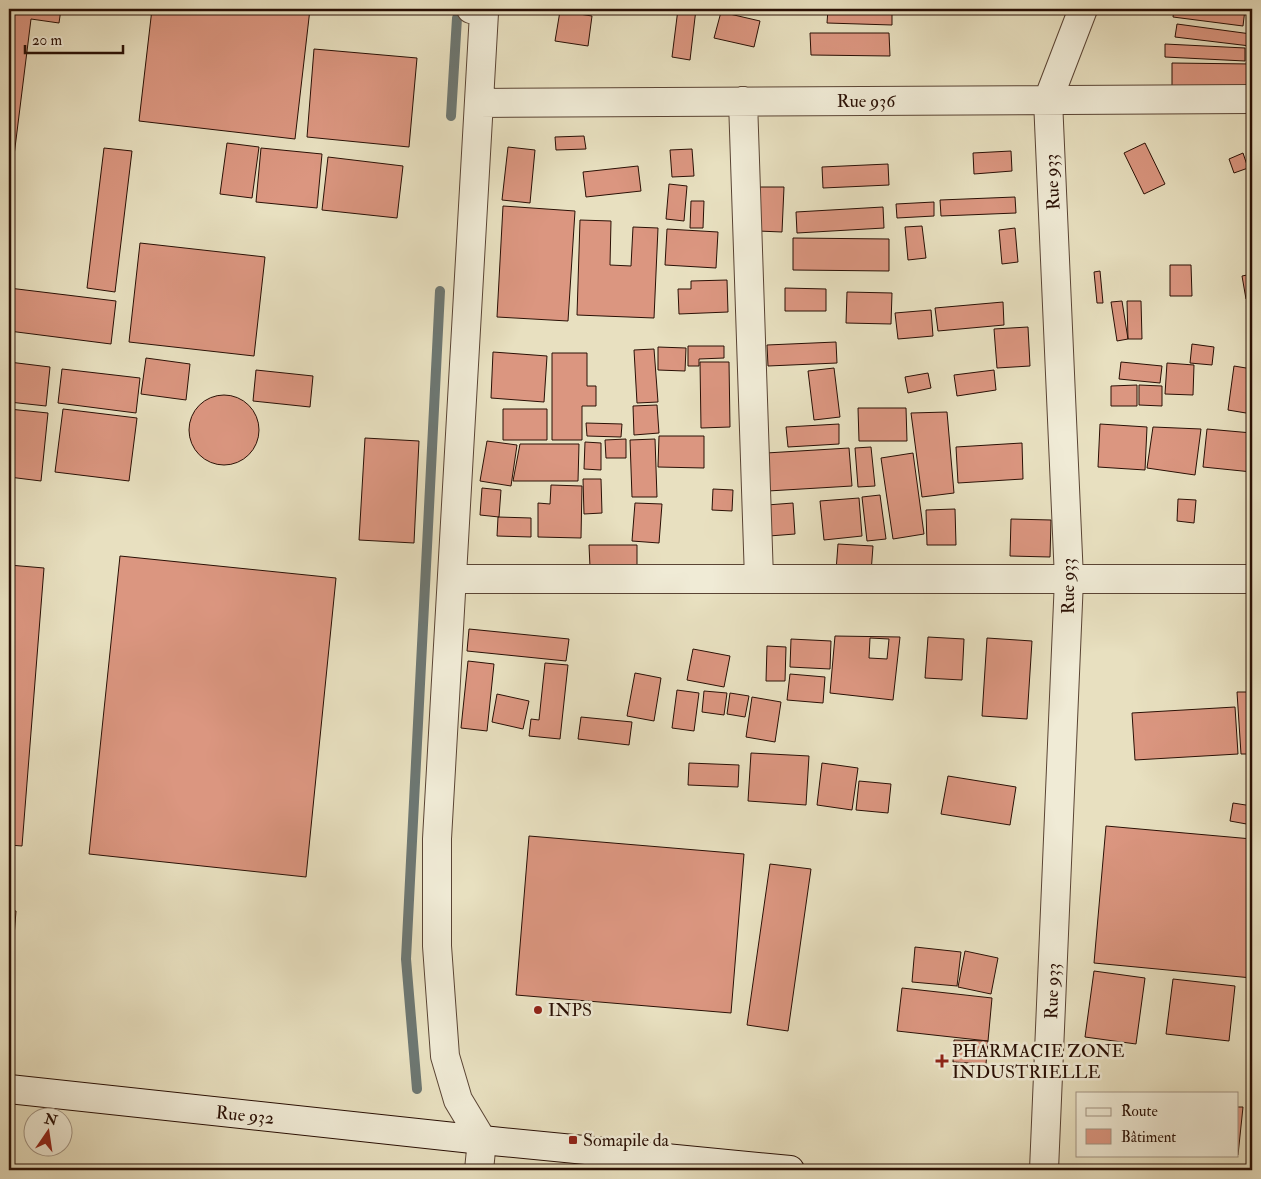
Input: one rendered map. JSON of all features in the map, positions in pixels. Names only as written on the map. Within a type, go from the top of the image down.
[{"type":"street","name":"Rue 933","points":[[1044,1170],[1069,579],[1048,100],[1083,9]]},
{"type":"street","points":[[478,11],[479,103],[437,839],[437,946],[445,1056],[458,1100],[482,1140],[479,1170]]},
{"type":"street","name":"Rue 936","points":[[479,103],[1252,98]]},
{"type":"street","points":[[742,101],[759,578]]},
{"type":"street","points":[[452,579],[1252,579]]},
{"type":"street","name":"Rue 932","points":[[9,1089],[482,1140],[790,1170]]},
{"type":"building","points":[[9,9],[61,9],[59,23],[31,19],[9,196]]},
{"type":"building","points":[[152,9],[310,9],[295,139],[139,121]]},
{"type":"building","points":[[678,9],[696,9],[690,60],[672,57]]},
{"type":"building","points":[[828,9],[892,9],[892,25],[827,23]]},
{"type":"building","points":[[1174,9],[1245,9],[1243,26],[1173,17]]},
{"type":"building","points":[[560,11],[592,16],[588,46],[555,41]]},
{"type":"building","points":[[721,12],[760,21],[754,47],[714,38]]},
{"type":"building","points":[[1177,24],[1251,34],[1250,46],[1175,37]]},
{"type":"building","points":[[810,33],[889,33],[890,56],[811,55]]},
{"type":"building","points":[[1165,44],[1245,48],[1245,61],[1165,57]]},
{"type":"building","points":[[314,49],[417,58],[409,147],[307,137]]},
{"type":"building","points":[[1172,63],[1252,64],[1252,89],[1172,88]]},
{"type":"building","points":[[584,136],[586,149],[556,150],[555,137]]},
{"type":"building","points":[[227,143],[259,147],[252,198],[220,194]]},
{"type":"building","points":[[1145,143],[1165,184],[1144,194],[1124,153]]},
{"type":"building","points":[[508,147],[535,150],[530,203],[502,200]]},
{"type":"building","points":[[104,148],[132,151],[115,292],[87,288]]},
{"type":"building","points":[[261,148],[322,154],[317,208],[256,202]]},
{"type":"building","points":[[692,149],[694,176],[672,177],[670,150]]},
{"type":"building","points":[[1011,151],[1012,171],[974,174],[973,153]]},
{"type":"building","points":[[1243,153],[1248,168],[1234,173],[1229,159]]},
{"type":"building","points":[[328,157],[403,166],[397,218],[322,210]]},
{"type":"building","points":[[888,164],[889,185],[823,188],[822,167]]},
{"type":"building","points":[[638,166],[641,191],[586,197],[583,172]]},
{"type":"building","points":[[669,184],[687,186],[684,221],[666,219]]},
{"type":"building","points":[[760,187],[784,187],[782,232],[758,231]]},
{"type":"building","points":[[1015,197],[1016,213],[941,216],[940,200]]},
{"type":"building","points":[[691,201],[704,201],[703,228],[690,228]]},
{"type":"building","points":[[934,202],[934,216],[897,218],[896,204]]},
{"type":"building","points":[[503,206],[575,211],[568,321],[497,317]]},
{"type":"building","points":[[883,207],[884,228],[797,233],[796,212]]},
{"type":"building","points":[[580,220],[611,221],[610,265],[631,266],[633,227],[658,228],[654,318],[577,315]]},
{"type":"building","points":[[922,226],[926,258],[908,260],[905,227]]},
{"type":"building","points":[[1015,228],[1018,262],[1002,264],[999,230]]},
{"type":"building","points":[[667,229],[718,232],[716,268],[665,265]]},
{"type":"building","points":[[793,238],[889,239],[889,271],[793,270]]},
{"type":"building","points":[[140,243],[265,257],[254,356],[129,342]]},
{"type":"building","points":[[1170,265],[1191,265],[1192,296],[1170,296]]},
{"type":"building","points":[[1100,271],[1103,303],[1097,303],[1094,272]]},
{"type":"building","points":[[1252,274],[1252,298],[1246,299],[1242,276]]},
{"type":"building","points":[[727,280],[728,312],[679,314],[678,289],[691,289],[691,281]]},
{"type":"building","points":[[9,288],[116,301],[111,344],[9,331]]},
{"type":"building","points":[[785,288],[826,289],[826,311],[785,311]]},
{"type":"building","points":[[847,292],[892,293],[891,324],[846,323]]},
{"type":"building","points":[[1122,301],[1128,339],[1117,341],[1111,302]]},
{"type":"building","points":[[1127,301],[1141,301],[1142,339],[1128,339]]},
{"type":"building","points":[[1003,302],[1004,325],[938,331],[935,308]]},
{"type":"building","points":[[931,310],[933,336],[898,339],[895,313]]},
{"type":"building","points":[[1028,327],[1030,366],[997,368],[994,329]]},
{"type":"building","points":[[836,342],[837,363],[768,366],[767,345]]},
{"type":"building","points":[[1192,344],[1214,347],[1212,365],[1190,363]]},
{"type":"building","points":[[688,346],[724,346],[724,358],[699,359],[699,366],[688,366]]},
{"type":"building","points":[[658,347],[686,348],[685,371],[658,370]]},
{"type":"building","points":[[654,349],[658,402],[637,403],[634,350]]},
{"type":"building","points":[[493,352],[547,356],[544,402],[491,398]]},
{"type":"building","points":[[552,353],[587,353],[587,386],[596,386],[596,406],[582,406],[582,440],[552,440]]},
{"type":"building","points":[[146,358],[190,364],[186,400],[141,394]]},
{"type":"building","points":[[9,362],[50,367],[46,406],[9,402]]},
{"type":"building","points":[[700,362],[729,362],[730,427],[701,428]]},
{"type":"building","points":[[1121,362],[1162,366],[1160,383],[1119,379]]},
{"type":"building","points":[[1167,363],[1194,365],[1193,395],[1165,394]]},
{"type":"building","points":[[1234,366],[1252,369],[1252,414],[1228,410]]},
{"type":"building","points":[[834,368],[840,417],[814,420],[808,371]]},
{"type":"building","points":[[62,369],[140,378],[136,413],[58,403]]},
{"type":"building","points":[[256,370],[313,376],[310,407],[253,401]]},
{"type":"building","points":[[994,370],[996,390],[957,396],[954,375]]},
{"type":"building","points":[[928,373],[931,388],[908,393],[905,377]]},
{"type":"building","points":[[1137,385],[1137,406],[1111,406],[1111,386]]},
{"type":"building","points":[[1139,385],[1162,386],[1162,406],[1139,405]]},
{"type":"building","points":[[231,395],[244,401],[253,410],[257,416],[259,430],[257,444],[249,455],[238,463],[217,465],[210,463],[199,455],[191,444],[189,423],[191,416],[199,405],[210,397]]},
{"type":"building","points":[[657,405],[659,433],[634,435],[633,406]]},
{"type":"building","points":[[858,408],[906,408],[907,441],[859,441]]},
{"type":"building","points":[[9,409],[48,413],[41,481],[9,477]]},
{"type":"building","points":[[63,409],[137,418],[129,481],[55,472]]},
{"type":"building","points":[[503,409],[547,409],[547,440],[503,440]]},
{"type":"building","points":[[947,412],[954,493],[922,497],[911,413]]},
{"type":"building","points":[[586,423],[622,424],[621,437],[587,436]]},
{"type":"building","points":[[839,424],[839,444],[788,447],[786,427]]},
{"type":"building","points":[[1100,424],[1147,427],[1145,470],[1098,467]]},
{"type":"building","points":[[1153,427],[1201,429],[1195,475],[1147,468]]},
{"type":"building","points":[[1207,429],[1252,433],[1252,472],[1203,467]]},
{"type":"building","points":[[659,436],[704,436],[704,468],[658,467]]},
{"type":"building","points":[[365,438],[419,441],[414,543],[359,540]]},
{"type":"building","points":[[626,439],[626,458],[606,458],[605,440]]},
{"type":"building","points":[[655,439],[657,497],[632,497],[630,440]]},
{"type":"building","points":[[487,441],[517,445],[511,486],[480,481]]},
{"type":"building","points":[[585,442],[601,443],[601,470],[584,469]]},
{"type":"building","points":[[1022,443],[1023,479],[958,483],[956,447]]},
{"type":"building","points":[[520,444],[579,444],[578,481],[513,481]]},
{"type":"building","points":[[871,447],[875,486],[858,487],[855,448]]},
{"type":"building","points":[[849,448],[852,486],[768,491],[766,453]]},
{"type":"building","points":[[913,453],[924,534],[893,539],[881,458]]},
{"type":"building","points":[[583,479],[601,479],[602,513],[584,514]]},
{"type":"building","points":[[551,485],[582,486],[581,538],[538,537],[538,503],[550,504]]},
{"type":"building","points":[[482,488],[501,490],[499,517],[480,515]]},
{"type":"building","points":[[713,489],[733,490],[732,511],[712,510]]},
{"type":"building","points":[[880,495],[886,539],[867,541],[862,497]]},
{"type":"building","points":[[859,498],[862,536],[824,540],[820,501]]},
{"type":"building","points":[[1178,499],[1196,500],[1194,523],[1177,521]]},
{"type":"building","points":[[635,503],[662,504],[659,543],[632,541]]},
{"type":"building","points":[[793,503],[795,534],[769,536],[767,505]]},
{"type":"building","points":[[955,509],[956,545],[927,545],[926,510]]},
{"type":"building","points":[[498,517],[531,518],[531,537],[497,536]]},
{"type":"building","points":[[1011,519],[1051,520],[1050,557],[1010,556]]},
{"type":"building","points":[[838,544],[873,546],[871,573],[836,571]]},
{"type":"building","points":[[589,545],[637,545],[637,566],[590,567]]},
{"type":"building","points":[[120,556],[336,578],[306,877],[89,854]]},
{"type":"building","points":[[9,565],[44,568],[22,846],[9,845]]},
{"type":"building","points":[[469,629],[569,639],[566,661],[467,651]]},
{"type":"building","points":[[835,636],[900,637],[893,700],[830,693]],"holes":[[[870,638],[889,639],[887,659],[869,658]]]},
{"type":"building","points":[[928,637],[964,639],[962,680],[925,678]]},
{"type":"building","points":[[987,638],[1032,641],[1027,719],[982,716]]},
{"type":"building","points":[[791,639],[831,641],[830,669],[790,667]]},
{"type":"building","points":[[767,646],[786,647],[785,681],[766,681]]},
{"type":"building","points":[[693,649],[730,656],[724,687],[687,680]]},
{"type":"building","points":[[468,661],[494,664],[487,731],[461,728]]},
{"type":"building","points":[[545,663],[568,665],[560,739],[529,736],[531,719],[539,720]]},
{"type":"building","points":[[635,673],[661,678],[654,721],[627,716]]},
{"type":"building","points":[[790,674],[825,677],[823,703],[787,700]]},
{"type":"building","points":[[677,690],[699,693],[694,731],[672,728]]},
{"type":"building","points":[[704,691],[727,693],[724,715],[702,712]]},
{"type":"building","points":[[1237,692],[1252,692],[1252,754],[1241,754]]},
{"type":"building","points":[[730,693],[749,696],[745,717],[727,714]]},
{"type":"building","points":[[497,694],[529,701],[523,729],[492,722]]},
{"type":"building","points":[[752,697],[781,702],[775,742],[746,737]]},
{"type":"building","points":[[1235,707],[1238,754],[1135,760],[1132,713]]},
{"type":"building","points":[[581,717],[632,722],[629,745],[578,739]]},
{"type":"building","points":[[751,753],[809,756],[806,805],[748,801]]},
{"type":"building","points":[[689,763],[739,765],[738,787],[688,785]]},
{"type":"building","points":[[822,763],[858,768],[852,810],[817,805]]},
{"type":"building","points":[[948,776],[1016,787],[1010,825],[941,814]]},
{"type":"building","points":[[859,781],[891,784],[888,813],[856,810]]},
{"type":"building","points":[[1233,803],[1252,806],[1252,825],[1230,821]]},
{"type":"building","points":[[1106,826],[1252,839],[1252,978],[1094,963]]},
{"type":"building","points":[[529,836],[744,854],[731,1013],[516,995]]},
{"type":"building","points":[[770,864],[811,869],[788,1031],[747,1025]]},
{"type":"building","points":[[9,910],[16,911],[13,950],[9,949]]},
{"type":"building","points":[[915,947],[961,952],[957,986],[912,982]]},
{"type":"building","points":[[965,951],[998,958],[991,994],[958,987]]},
{"type":"building","points":[[1094,971],[1145,978],[1136,1044],[1085,1037]]},
{"type":"building","points":[[1173,979],[1235,986],[1229,1041],[1166,1034]]},
{"type":"building","points":[[902,988],[992,998],[988,1041],[897,1031]]},
{"type":"building","points":[[954,1040],[988,1041],[986,1064],[953,1062]]},
{"type":"building","points":[[1238,1107],[1243,1107],[1238,1155]]},
{"type":"waterway","points":[[451,116],[457,18]]},
{"type":"waterway","points":[[417,1089],[406,959],[440,291]]},
{"type":"place","name":"INPS","points":[[538,1010]]},
{"type":"place","name":"PHARMACIE ZONE INDUSTRIELLE","points":[[942,1061]]},
{"type":"place","name":"Somapile da","points":[[573,1140]]}]
